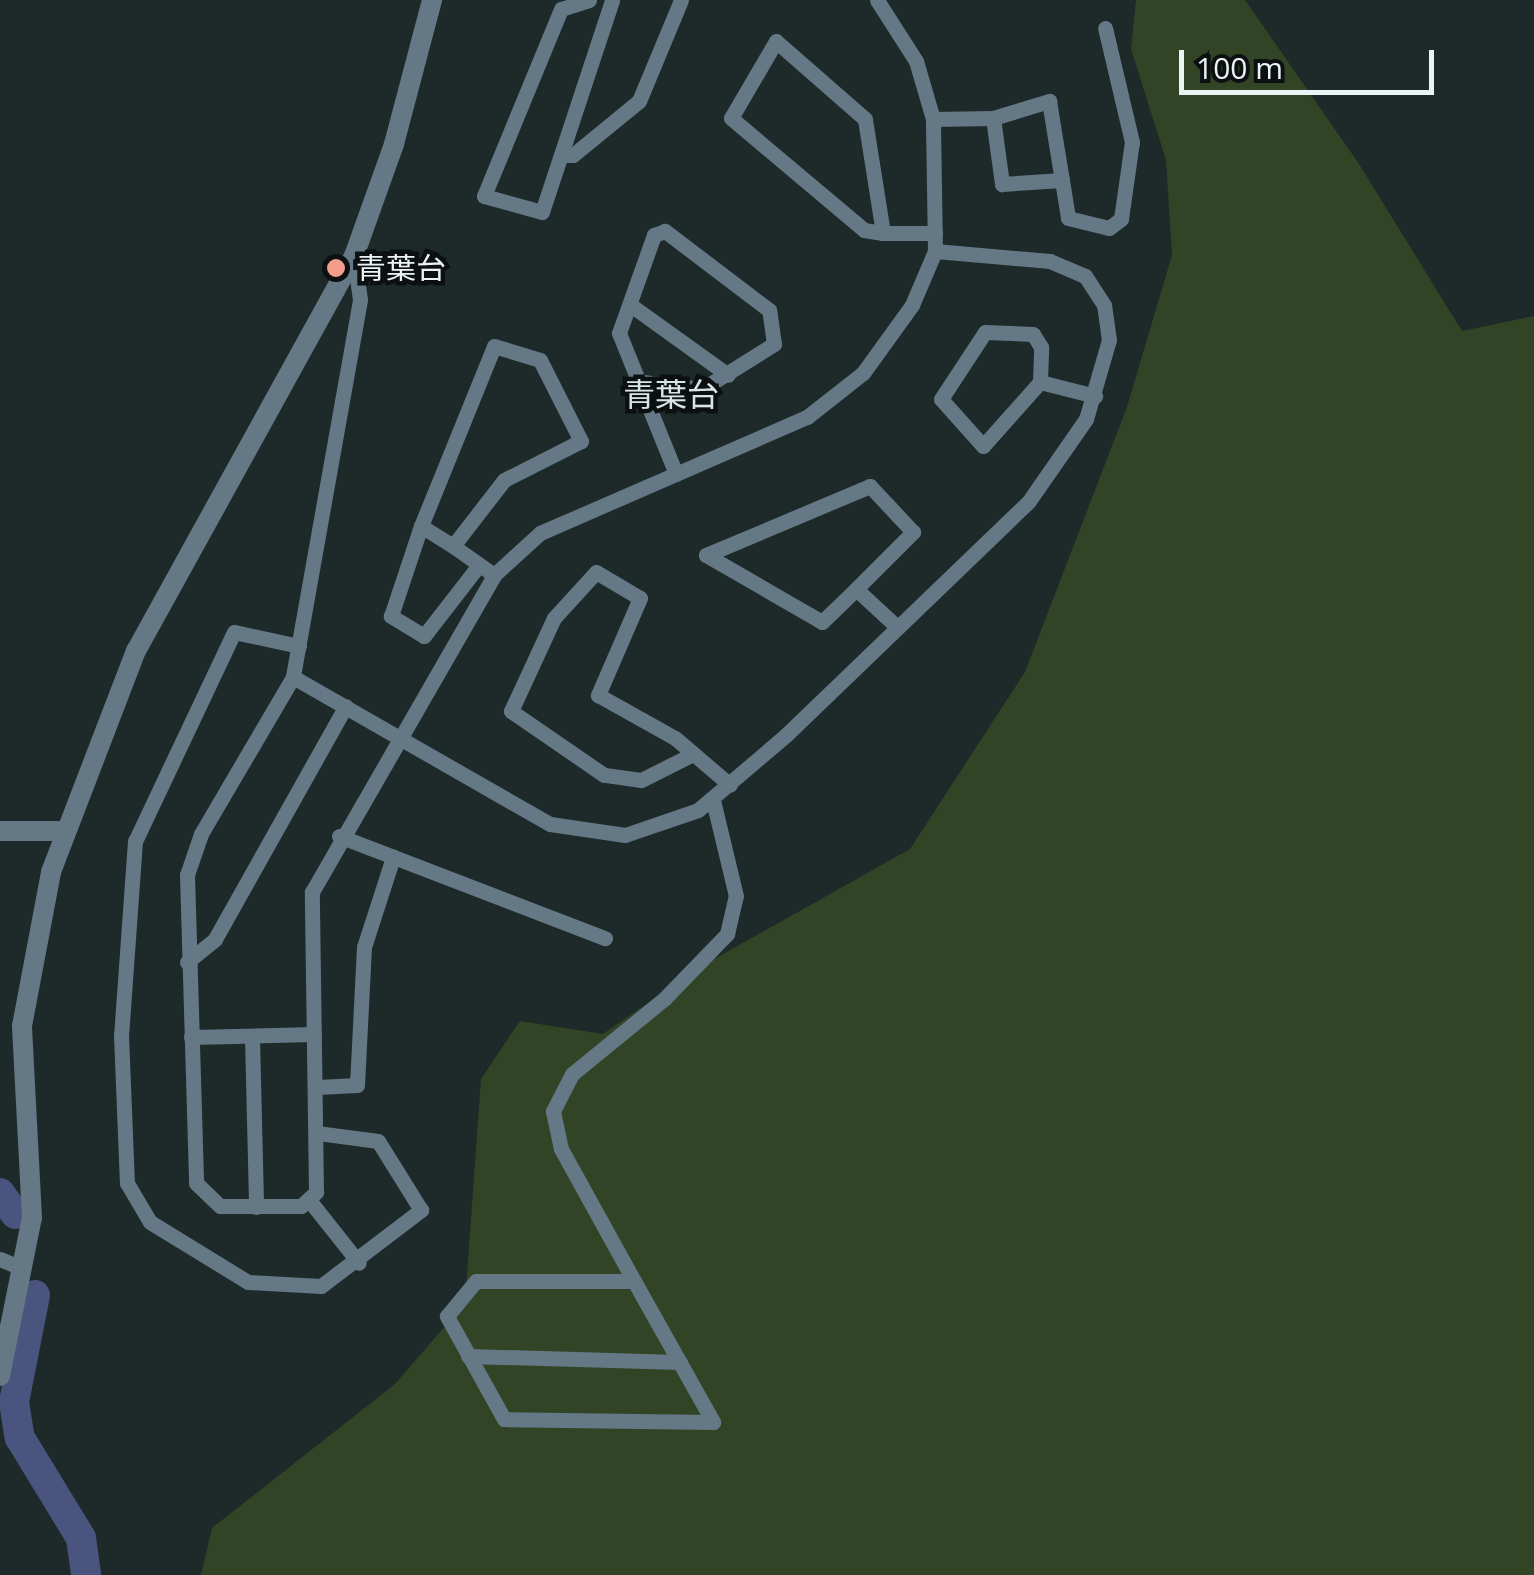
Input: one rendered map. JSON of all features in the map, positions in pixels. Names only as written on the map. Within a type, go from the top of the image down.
[{"type":"street","points":[[0,1376],[24,1269],[32,1200],[22,1026],[41,909],[64,830],[142,639],[354,256],[398,131],[432,0]]},
{"type":"street","points":[[590,0],[561,9],[484,196],[542,212],[564,155],[612,0]]},
{"type":"street","points":[[564,155],[573,155],[638,101],[681,0]]},
{"type":"street","points":[[309,1200],[318,1179],[312,892],[339,836],[494,575],[540,533],[807,417],[836,396],[887,346],[935,251],[934,119],[916,61],[876,0]]},
{"type":"street","points":[[934,119],[993,118],[1049,101],[1068,218],[1109,228],[1121,219],[1132,142],[1105,28]]},
{"type":"street","points":[[883,233],[865,119],[776,40],[731,118],[864,230],[883,233],[935,233]]},
{"type":"street","points":[[993,118],[1002,184],[1062,180]]},
{"type":"street","points":[[643,382],[702,389],[774,344],[769,310],[666,231],[654,235],[632,306],[619,333],[643,382],[676,474]]},
{"type":"street","points":[[293,678],[550,824],[590,834],[651,831],[714,800],[1051,476],[1095,396],[1107,355],[1108,321],[1085,276],[1050,261],[935,251]]},
{"type":"street","points":[[309,1200],[256,1207],[220,1206],[196,1183],[185,892],[192,855],[293,678],[360,300],[354,256]]},
{"type":"street","points":[[632,306],[728,375]]},
{"type":"street","points":[[985,332],[1032,334],[1041,348],[1040,382],[983,446],[941,399],[985,332]]},
{"type":"street","points":[[453,546],[504,480],[581,441],[540,360],[494,346],[421,526],[391,616],[424,636],[479,565]]},
{"type":"street","points":[[1040,382],[1095,396]]},
{"type":"street","points":[[870,486],[913,532],[856,590],[822,622],[706,555],[870,486]]},
{"type":"street","points":[[421,526],[494,575]]},
{"type":"street","points":[[689,756],[641,780],[604,775],[511,710],[554,618],[596,572],[640,598],[598,694],[674,738],[689,756],[730,785]]},
{"type":"street","points":[[856,590],[896,628]]},
{"type":"street","points":[[298,646],[234,632],[136,841],[123,964],[125,1172],[150,1222],[248,1282],[322,1286],[359,1263],[419,1215],[419,1203],[378,1141],[318,1133]]},
{"type":"street","points":[[187,962],[215,939],[346,706]]},
{"type":"street","points":[[634,1281],[467,1284],[446,1310],[504,1419],[713,1422],[561,1149],[554,1111],[572,1074],[664,999],[727,934],[736,896],[714,800]]},
{"type":"street","points":[[0,831],[64,830]]},
{"type":"street","points":[[339,836],[605,938]]},
{"type":"street","points":[[318,1088],[357,1085],[364,948],[393,857]]},
{"type":"street","points":[[190,1037],[314,1034]]},
{"type":"street","points":[[252,1038],[256,1207]]},
{"type":"street","points":[[309,1200],[359,1263]]},
{"type":"street","points":[[0,1259],[24,1269]]},
{"type":"street","points":[[468,1356],[680,1362]]},
{"type":"green space","points":[[1136,0],[1245,0],[1359,164],[1462,331],[1534,316],[1534,1575],[201,1575],[212,1528],[395,1384],[465,1303],[481,1079],[520,1021],[603,1034],[700,967],[910,849],[1025,672],[1127,407],[1172,255],[1166,160],[1131,49]]},
{"type":"waterway","points":[[0,1193],[15,1214]]},
{"type":"waterway","points":[[35,1295],[14,1402],[20,1438],[81,1538],[86,1575]]},
{"type":"place","name":"青葉台","points":[[336,268]]},
{"type":"district","name":"青葉台","points":[[671,394]]}]
